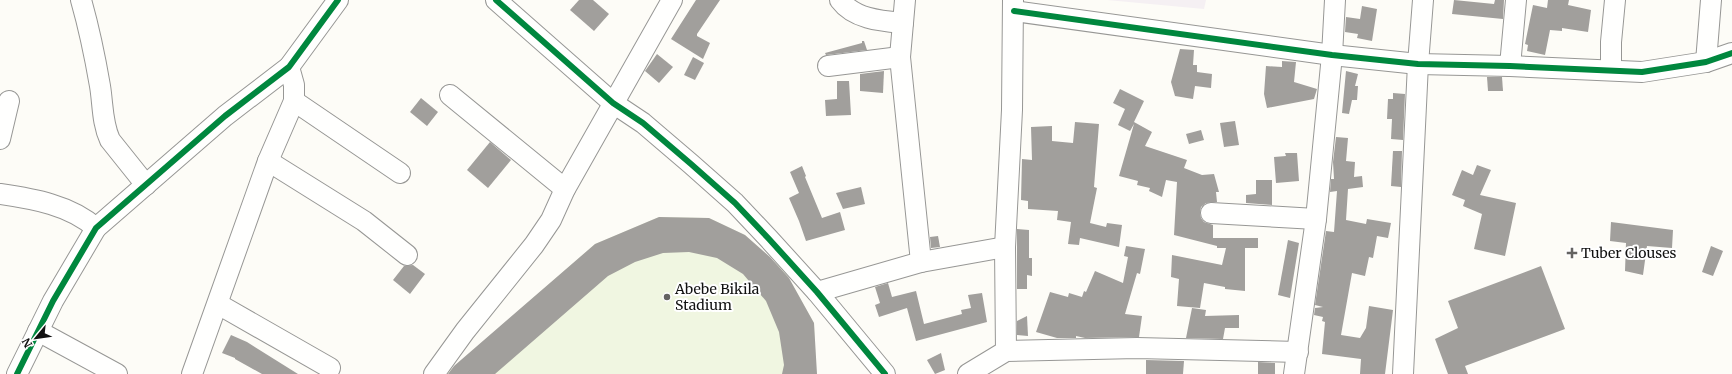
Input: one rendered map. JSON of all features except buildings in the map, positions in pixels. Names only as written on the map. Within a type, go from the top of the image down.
[{"type":"street","points":[[81,0],[95,59],[103,106],[103,121],[110,140],[146,185]]},
{"type":"street","points":[[17,374],[70,270],[96,228],[225,116],[290,67],[338,0]]},
{"type":"street","points":[[496,0],[613,103],[643,123],[692,164],[735,203],[817,292],[885,374]]},
{"type":"street","points":[[840,0],[845,7],[864,16],[882,21],[903,23]]},
{"type":"street","points":[[905,0],[900,57],[921,262]]},
{"type":"street","points":[[1294,374],[1316,219],[1332,55],[1335,0]]},
{"type":"street","points":[[1403,374],[1418,64],[1423,0]]},
{"type":"street","points":[[1510,66],[1516,0]]},
{"type":"street","points":[[1611,70],[1611,42],[1615,0]]},
{"type":"street","points":[[1706,62],[1711,0]]},
{"type":"street","points":[[434,374],[465,331],[534,245],[551,220],[565,189],[613,103],[665,2]]},
{"type":"street","points":[[1006,350],[1005,247],[1012,110],[1013,5],[1332,55],[1418,64],[1510,66],[1642,72],[1706,62],[1731,55]]},
{"type":"street","points":[[828,66],[900,57]]},
{"type":"street","points":[[192,374],[268,161],[294,101],[294,84],[290,67]]},
{"type":"street","points":[[450,95],[565,189]]},
{"type":"street","points":[[0,140],[9,101]]},
{"type":"street","points":[[294,101],[400,173]]},
{"type":"street","points":[[268,161],[364,222],[407,255]]},
{"type":"street","points":[[0,194],[57,207],[86,219],[96,228]]},
{"type":"street","points":[[1211,213],[1316,219]]},
{"type":"street","points":[[817,292],[921,262],[1005,247]]},
{"type":"street","points":[[218,304],[330,368]]},
{"type":"street","points":[[38,331],[117,374]]},
{"type":"street","points":[[968,374],[1006,350],[1138,348],[1298,352]]},
{"type":"shaded area","points":[[1107,0],[1206,0],[1204,9]]},
{"type":"green space","name":"Abebe Bikila Stadium","points":[[659,217],[709,218],[745,235],[784,270],[814,323],[816,374],[446,374],[595,244]]},
{"type":"cycle path","points":[[17,374],[53,301],[96,228],[225,116],[289,67],[338,0]]},
{"type":"cycle path","points":[[496,0],[613,103],[643,123],[735,203],[817,292],[885,374]]},
{"type":"cycle path","points":[[1014,11],[1332,55],[1418,64],[1510,66],[1642,72],[1706,62],[1732,53]]},
{"type":"place","name":"Tuber Clouses","points":[[1572,253]]},
{"type":"place","name":"Abebe Bikila Stadium","points":[[667,297]]}]
